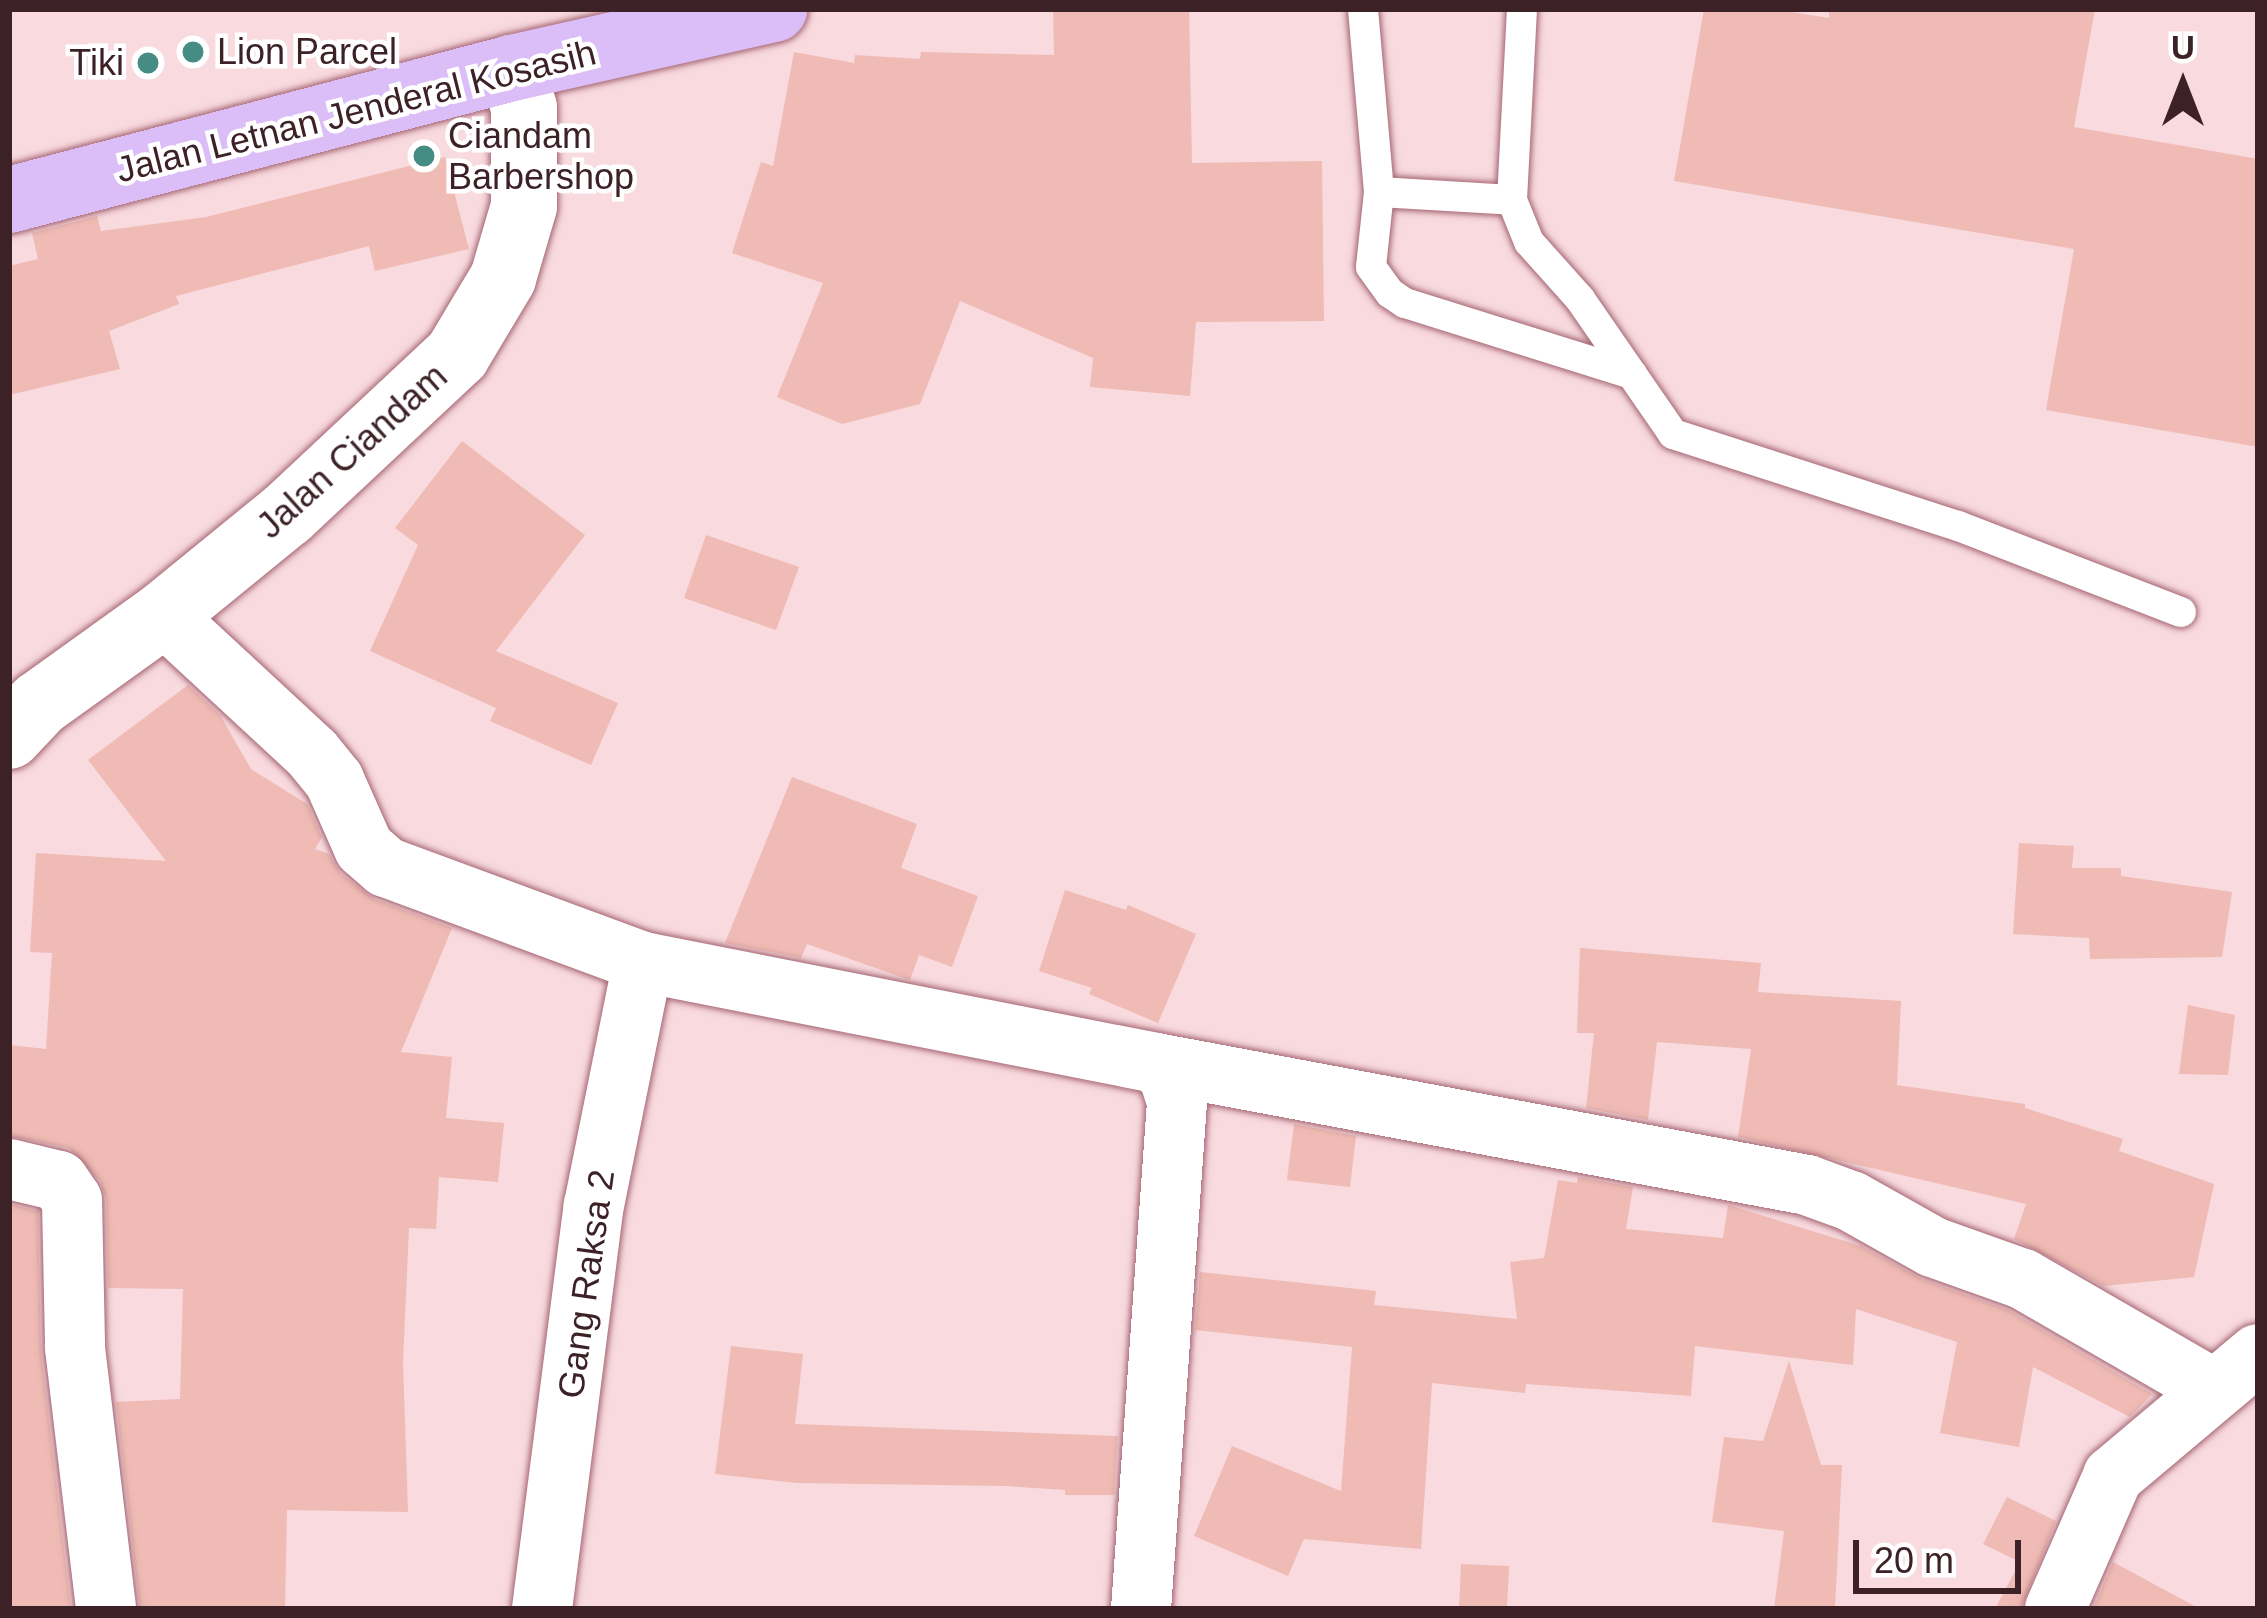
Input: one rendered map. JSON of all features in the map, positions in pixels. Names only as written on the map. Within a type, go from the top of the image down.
[{"type":"highway","name":"Jalan Letnan Jenderal Kosasih","points":[[9,200],[512,68],[618,27],[774,9]]},
{"type":"street","name":"Jalan Ciandam","points":[[9,736],[53,693],[163,615],[405,410],[458,356],[486,314],[524,206],[526,141],[512,68]]},
{"type":"street","points":[[163,615],[312,753],[334,780],[364,848],[386,867],[643,962],[1156,1064],[1807,1185],[1851,1201],[1933,1247],[2023,1279],[2235,1371],[2113,1476],[2055,1609]]},
{"type":"street","name":"Gang Raksa 2","points":[[542,1609],[594,1205],[643,962]]},
{"type":"street","points":[[1141,1609],[1177,1102],[1169,1077],[1156,1064]]},
{"type":"street","points":[[9,1169],[59,1181],[73,1200],[75,1348],[106,1609]]},
{"type":"lane","points":[[1363,9],[1379,192],[1371,267],[1390,293],[1406,303],[1632,374]]},
{"type":"lane","points":[[1522,9],[1512,200],[1529,242],[1580,298],[1673,434],[1937,519],[2181,612]]},
{"type":"lane","points":[[1379,192],[1512,200]]},
{"type":"building","points":[[1053,9],[1189,9],[1192,163],[1322,161],[1324,321],[1196,322],[1190,396],[1090,387],[1093,358],[960,301],[920,404],[842,424],[777,397],[823,283],[732,253],[761,162],[773,166],[794,52],[854,63],[855,55],[920,59],[921,52],[1054,55]]},
{"type":"building","points":[[1704,9],[1774,9],[1829,18],[1829,9],[2095,9],[2074,127],[2258,159],[2258,447],[2046,410],[2074,249],[1674,181]]},
{"type":"building","points":[[445,157],[469,249],[375,271],[369,246],[176,296],[179,304],[109,331],[120,369],[9,395],[9,266],[38,259],[32,233],[97,216],[101,231],[206,217]]},
{"type":"building","points":[[462,441],[585,535],[496,651],[618,703],[591,765],[490,721],[496,708],[370,651],[418,545],[395,528]]},
{"type":"building","points":[[706,535],[799,567],[776,630],[684,598]]},
{"type":"building","points":[[188,685],[220,715],[251,769],[307,804],[322,837],[315,849],[329,854],[341,874],[374,899],[452,928],[401,1052],[452,1057],[446,1118],[504,1123],[498,1182],[439,1177],[436,1229],[409,1228],[403,1362],[408,1512],[287,1510],[285,1606],[140,1609],[116,1402],[180,1399],[183,1289],[108,1288],[106,1199],[100,1181],[69,1148],[9,1136],[9,1045],[46,1049],[52,953],[30,952],[36,853],[166,861],[88,760]]},
{"type":"building","points":[[792,777],[917,824],[901,868],[978,896],[952,967],[919,955],[910,980],[807,944],[801,958],[725,943]]},
{"type":"building","points":[[2019,843],[2074,846],[2072,868],[2121,868],[2121,876],[2232,892],[2222,957],[2090,959],[2089,938],[2013,934]]},
{"type":"building","points":[[1065,890],[1126,910],[1128,905],[1196,934],[1158,1023],[1089,994],[1092,988],[1039,971]]},
{"type":"building","points":[[1580,948],[1761,963],[1758,992],[1901,1001],[1897,1085],[2025,1104],[2025,1108],[2123,1139],[2119,1151],[2214,1184],[2194,1277],[2104,1286],[2014,1239],[2026,1204],[1738,1137],[1751,1049],[1657,1042],[1648,1120],[1586,1108],[1594,1033],[1577,1033]]},
{"type":"building","points":[[2188,1005],[2235,1015],[2228,1075],[2179,1074]]},
{"type":"building","points":[[1294,1124],[1356,1136],[1350,1187],[1287,1180]]},
{"type":"building","points":[[1578,1177],[1633,1187],[1626,1229],[1723,1238],[1728,1205],[1861,1246],[1921,1279],[2008,1310],[2152,1394],[2130,1417],[2033,1367],[2019,1447],[1940,1433],[1957,1342],[1856,1309],[1853,1365],[1695,1346],[1691,1396],[1526,1384],[1525,1393],[1432,1383],[1421,1549],[1304,1539],[1288,1576],[1194,1536],[1232,1446],[1341,1491],[1352,1347],[1195,1330],[1200,1272],[1376,1291],[1374,1305],[1517,1319],[1510,1262],[1544,1258],[1558,1180],[1577,1183]]},
{"type":"building","points":[[9,1204],[38,1211],[41,1352],[71,1609],[9,1609]]},
{"type":"building","points":[[731,1346],[803,1354],[795,1424],[1118,1436],[1114,1495],[1065,1495],[1065,1490],[1006,1486],[797,1483],[715,1474]]},
{"type":"building","points":[[1789,1361],[1821,1465],[1842,1465],[1835,1609],[1774,1609],[1784,1531],[1712,1522],[1724,1437],[1763,1441]]},
{"type":"building","points":[[2007,1497],[2056,1521],[2021,1609],[1995,1609],[2020,1562],[1983,1544]]},
{"type":"building","points":[[2113,1562],[2200,1609],[2093,1609]]},
{"type":"building","points":[[1461,1564],[1509,1566],[1507,1609],[1459,1609]]},
{"type":"place","name":"Lion Parcel","points":[[193,52]]},
{"type":"place","name":"Tiki","points":[[148,63]]},
{"type":"place","name":"Ciandam Barbershop","points":[[424,156]]}]
